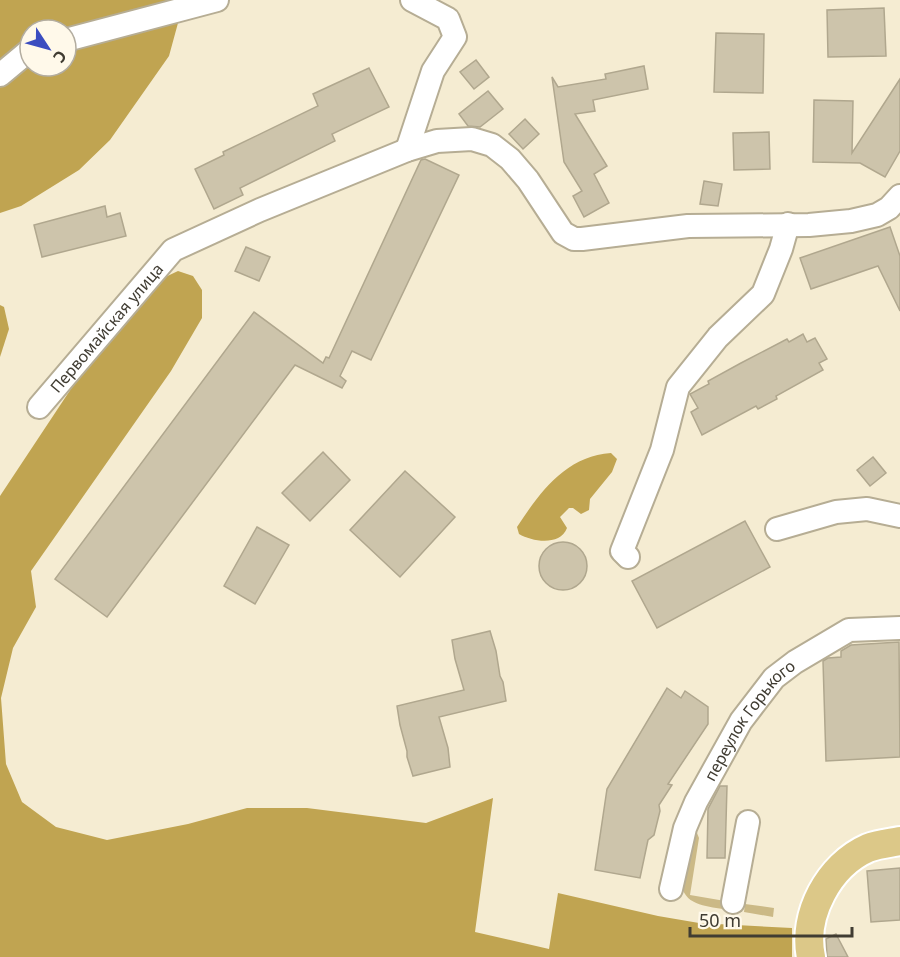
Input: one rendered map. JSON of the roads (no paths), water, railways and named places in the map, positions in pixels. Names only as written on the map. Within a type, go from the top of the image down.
[{"type":"main road","points":[[811,957],[810,930],[815,907],[837,870],[867,848],[900,841]]},
{"type":"street","points":[[78,37],[217,0]]},
{"type":"street","points":[[407,150],[433,71],[455,37],[448,19],[412,0]]},
{"type":"street","points":[[0,75],[18,60]]},
{"type":"street","points":[[407,150],[437,141],[449,140],[472,139],[492,145],[510,159],[528,180],[563,233],[574,239],[688,226],[851,221],[877,215],[889,208],[900,196]]},
{"type":"street","name":"Первомайская улица","points":[[39,407],[173,250],[260,210],[407,150]]},
{"type":"street","points":[[628,557],[621,551],[662,450],[678,387],[718,337],[763,294],[781,249],[788,224]]},
{"type":"street","points":[[777,529],[836,512],[867,509],[900,516]]},
{"type":"street","name":"переулок Горького","points":[[671,889],[685,828],[696,802],[741,721],[774,678],[803,657],[849,630],[900,628]]},
{"type":"street","points":[[733,902],[748,822]]}]
